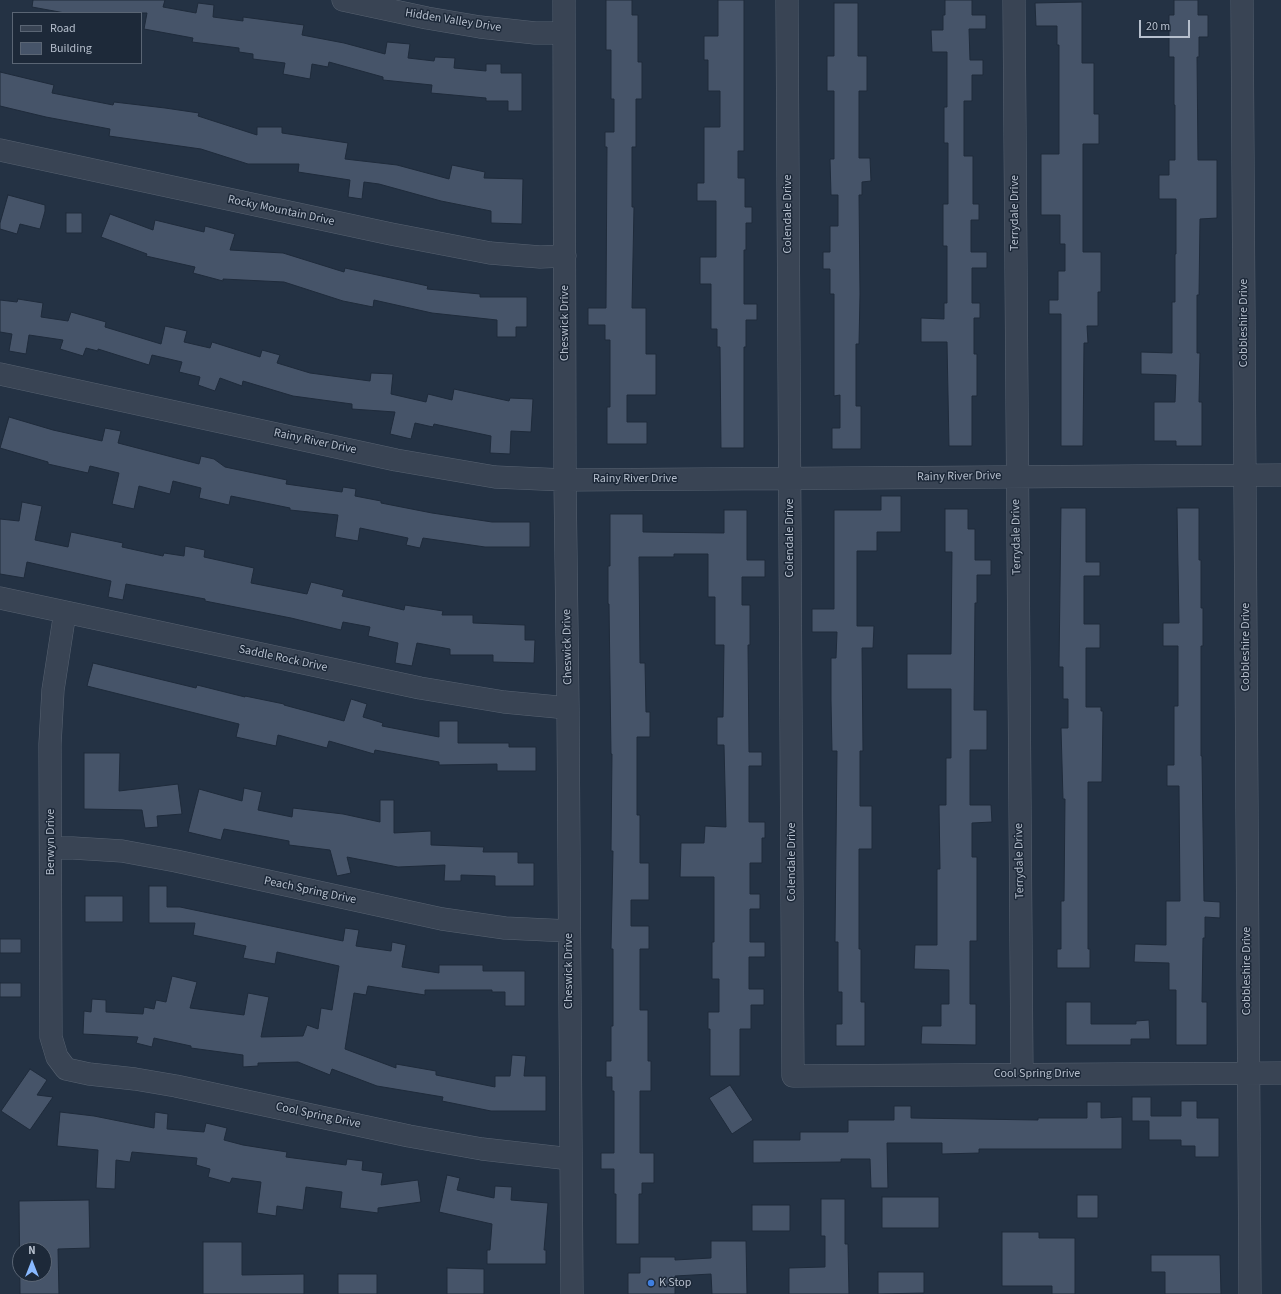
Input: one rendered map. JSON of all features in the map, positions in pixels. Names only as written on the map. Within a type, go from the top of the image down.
[{"type":"street","name":"Hidden Valley Drive","points":[[343,0],[427,18],[480,27],[535,33],[564,33]]},
{"type":"street","name":"Cheswick Drive","points":[[564,0],[565,480],[572,1294]]},
{"type":"street","name":"Colendale Drive","points":[[787,0],[793,1076]]},
{"type":"street","name":"Terrydale Drive","points":[[1014,0],[1022,1074]]},
{"type":"street","name":"Cobbleshire Drive","points":[[1242,0],[1250,1294]]},
{"type":"street","name":"Rocky Mountain Drive","points":[[0,150],[391,234],[490,253],[540,257],[565,256]]},
{"type":"street","name":"Rainy River Drive","points":[[0,374],[446,470],[495,477],[565,480],[1281,475]]},
{"type":"street","name":"Saddle Rock Drive","points":[[0,598],[420,688],[504,702],[568,708]]},
{"type":"street","name":"Berwyn Drive","points":[[65,612],[53,690],[50,744],[51,1037],[57,1057],[66,1068]]},
{"type":"street","name":"Peach Spring Drive","points":[[51,848],[122,851],[176,861],[442,919],[505,928],[569,931]]},
{"type":"street","name":"Cool Spring Drive","points":[[66,1068],[89,1074],[135,1079],[176,1086],[409,1136],[482,1150],[571,1160]]},
{"type":"street","name":"Cool Spring Drive","points":[[793,1076],[1281,1073]]},
{"type":"building","points":[[33,0],[165,0],[163,7],[196,13],[198,3],[214,5],[213,17],[243,21],[243,17],[304,25],[302,35],[344,43],[385,54],[387,42],[410,44],[408,58],[434,61],[435,57],[455,58],[454,68],[486,71],[486,64],[501,64],[501,73],[522,73],[522,111],[508,111],[508,101],[486,101],[486,98],[431,93],[432,85],[383,80],[383,77],[329,62],[328,67],[312,64],[310,79],[283,74],[285,63],[253,59],[253,54],[239,52],[239,48],[192,42],[193,38],[144,29],[147,13],[60,12],[32,7]]},
{"type":"building","points":[[606,0],[632,0],[632,15],[638,15],[638,62],[642,62],[642,99],[636,99],[636,147],[632,147],[632,207],[634,207],[632,308],[646,308],[646,354],[656,354],[656,395],[627,395],[627,422],[647,422],[647,444],[607,444],[607,407],[610,407],[610,340],[605,340],[605,325],[588,325],[588,308],[606,308],[607,147],[605,147],[605,132],[614,132],[614,99],[611,99],[611,50],[606,50]]},
{"type":"building","points":[[718,0],[744,0],[744,151],[738,151],[738,178],[745,178],[745,207],[752,207],[752,223],[746,223],[746,250],[744,250],[744,304],[757,304],[757,320],[746,320],[746,347],[744,347],[744,448],[721,448],[720,347],[717,347],[717,329],[711,329],[711,284],[700,284],[700,257],[716,257],[716,201],[697,201],[697,183],[704,183],[704,127],[720,127],[720,91],[708,91],[708,60],[704,60],[704,36],[718,36]]},
{"type":"building","points":[[945,0],[972,0],[972,15],[986,15],[986,29],[969,29],[970,60],[983,60],[983,75],[972,75],[972,101],[964,101],[964,156],[973,156],[973,204],[979,204],[979,220],[971,220],[971,252],[987,252],[987,268],[972,268],[972,303],[980,303],[980,318],[974,318],[974,354],[977,354],[977,396],[972,396],[972,446],[949,446],[947,342],[921,342],[921,318],[944,319],[944,303],[947,303],[947,246],[943,246],[943,204],[948,204],[948,143],[944,143],[944,107],[947,107],[947,52],[932,52],[931,30],[943,30]]},
{"type":"building","points":[[1174,0],[1198,0],[1198,15],[1208,15],[1208,37],[1199,37],[1199,57],[1197,57],[1198,160],[1217,160],[1217,218],[1200,219],[1199,295],[1197,295],[1197,353],[1200,353],[1199,402],[1202,402],[1202,446],[1176,446],[1176,441],[1154,441],[1154,402],[1175,402],[1176,375],[1141,374],[1141,352],[1172,353],[1172,302],[1175,302],[1176,199],[1159,199],[1159,175],[1169,175],[1169,160],[1175,160],[1174,57],[1169,57],[1169,15],[1174,15]]},
{"type":"building","points":[[1082,2],[1082,63],[1094,63],[1094,114],[1099,114],[1099,144],[1083,144],[1083,252],[1101,252],[1101,292],[1098,292],[1098,326],[1087,326],[1088,343],[1084,343],[1083,446],[1061,446],[1061,314],[1049,314],[1049,300],[1058,300],[1058,271],[1065,271],[1065,244],[1060,244],[1060,215],[1041,215],[1041,154],[1059,154],[1059,45],[1057,45],[1057,26],[1036,26],[1035,3]]},
{"type":"building","points":[[834,3],[858,3],[858,56],[867,56],[867,91],[859,91],[859,158],[870,158],[871,181],[862,182],[862,195],[859,195],[860,294],[859,344],[856,344],[856,406],[861,406],[861,449],[832,449],[832,428],[840,428],[840,395],[834,396],[834,294],[830,294],[830,269],[823,269],[823,252],[830,252],[830,226],[838,226],[838,195],[831,195],[830,159],[834,159],[834,91],[827,91],[827,56],[834,56]]},
{"type":"building","points":[[0,72],[54,85],[52,93],[113,105],[114,102],[199,113],[198,116],[257,135],[257,127],[282,127],[282,133],[348,143],[345,159],[397,165],[449,179],[452,165],[485,172],[484,178],[523,179],[522,224],[491,223],[491,211],[441,201],[379,184],[364,182],[362,199],[348,197],[350,180],[298,172],[299,164],[248,164],[201,149],[109,136],[110,129],[46,117],[0,106]]},
{"type":"building","points":[[8,195],[45,205],[45,211],[40,229],[20,224],[17,234],[0,229],[0,223]]},
{"type":"building","points":[[66,213],[82,213],[82,233],[66,233]]},
{"type":"building","points":[[110,214],[153,230],[155,220],[204,232],[205,226],[235,234],[230,250],[283,253],[344,272],[345,268],[428,286],[427,289],[480,294],[480,297],[527,297],[527,327],[516,327],[516,337],[497,337],[497,320],[432,313],[374,300],[373,307],[343,301],[284,282],[223,279],[223,281],[193,273],[195,267],[146,256],[147,254],[101,237]]},
{"type":"building","points":[[18,299],[43,303],[41,317],[68,321],[71,312],[106,322],[105,327],[161,344],[165,326],[187,331],[184,342],[210,348],[212,342],[260,357],[262,350],[280,355],[277,363],[310,373],[370,381],[371,373],[393,374],[391,394],[426,402],[428,394],[452,400],[454,389],[509,401],[510,398],[533,399],[531,432],[511,431],[510,454],[490,453],[491,436],[434,424],[433,427],[415,423],[411,439],[390,434],[395,412],[352,409],[352,404],[293,396],[243,381],[242,386],[220,378],[215,391],[198,385],[200,377],[179,372],[182,362],[152,355],[149,365],[98,349],[98,351],[86,348],[83,356],[60,349],[63,340],[29,335],[26,354],[9,351],[12,334],[0,332],[0,300],[17,302]]},
{"type":"building","points":[[9,417],[53,430],[102,441],[105,428],[121,431],[118,443],[199,464],[201,456],[214,459],[225,467],[287,480],[286,484],[342,492],[343,487],[356,489],[355,496],[381,501],[381,503],[432,513],[492,522],[530,522],[530,547],[485,547],[423,538],[420,548],[406,545],[408,538],[360,528],[358,541],[335,537],[338,515],[290,510],[290,508],[231,496],[229,505],[199,498],[201,488],[173,481],[170,494],[139,486],[134,509],[112,504],[119,473],[90,466],[88,473],[48,464],[48,462],[0,448]]},
{"type":"building","points":[[881,496],[901,496],[901,532],[877,532],[877,551],[857,551],[857,626],[874,626],[873,648],[862,648],[863,751],[860,751],[860,806],[872,806],[872,849],[859,849],[859,949],[861,949],[861,1002],[865,1002],[865,1046],[836,1046],[836,1024],[842,1024],[842,992],[838,992],[838,942],[835,942],[837,751],[832,751],[831,700],[831,658],[836,658],[837,632],[812,632],[812,609],[834,609],[834,510],[881,510]]},
{"type":"building","points":[[22,502],[42,506],[35,540],[68,547],[71,532],[123,543],[122,547],[163,556],[164,553],[184,556],[185,546],[205,550],[204,557],[254,568],[251,583],[307,594],[311,582],[344,590],[342,596],[404,610],[405,605],[443,611],[442,615],[473,615],[473,623],[525,625],[525,640],[535,640],[534,663],[493,662],[493,655],[450,655],[450,649],[417,643],[412,666],[395,663],[398,643],[368,636],[370,627],[343,622],[341,630],[291,618],[205,601],[205,599],[126,584],[123,600],[108,597],[111,581],[27,562],[24,578],[0,574],[0,519],[19,521]]},
{"type":"building","points":[[1061,508],[1086,508],[1086,562],[1100,562],[1100,576],[1084,576],[1084,624],[1100,624],[1100,648],[1086,648],[1086,707],[1101,707],[1101,711],[1103,711],[1102,782],[1088,782],[1088,949],[1090,949],[1090,968],[1057,968],[1057,949],[1061,949],[1061,901],[1064,901],[1065,799],[1063,799],[1061,728],[1068,728],[1068,699],[1063,699],[1063,667],[1059,667]]},
{"type":"building","points":[[1177,508],[1199,508],[1199,560],[1201,560],[1201,608],[1203,608],[1203,646],[1201,646],[1201,756],[1204,901],[1220,902],[1220,918],[1205,917],[1205,938],[1203,938],[1202,1002],[1207,1002],[1207,1045],[1176,1045],[1176,990],[1169,990],[1169,963],[1134,962],[1135,944],[1166,945],[1166,901],[1180,901],[1179,786],[1167,786],[1167,765],[1174,765],[1174,706],[1178,706],[1178,646],[1163,646],[1163,623],[1179,623]]},
{"type":"building","points":[[945,509],[968,509],[968,529],[975,529],[975,560],[991,560],[991,575],[977,575],[977,603],[975,603],[974,710],[987,710],[987,750],[970,750],[970,805],[991,805],[992,822],[972,823],[972,857],[977,857],[977,941],[970,941],[970,1004],[976,1004],[976,1045],[921,1044],[922,1026],[941,1026],[941,1004],[949,1004],[949,970],[914,969],[915,945],[937,945],[937,869],[940,869],[939,805],[946,805],[946,758],[951,758],[951,689],[907,689],[907,654],[951,654],[952,552],[945,552]]},
{"type":"building","points":[[724,510],[747,510],[747,560],[765,560],[765,577],[742,577],[742,605],[750,605],[750,645],[748,645],[749,752],[762,752],[762,766],[749,766],[749,822],[765,822],[765,838],[762,838],[762,863],[750,863],[750,894],[760,894],[760,909],[750,909],[750,942],[765,942],[765,957],[749,957],[749,989],[764,989],[764,1005],[751,1005],[751,1029],[740,1029],[740,1076],[710,1076],[710,1029],[708,1029],[708,1012],[719,1012],[719,979],[712,979],[712,942],[714,942],[714,877],[680,877],[681,843],[704,843],[705,826],[726,827],[724,745],[717,745],[717,717],[723,717],[724,645],[715,645],[715,597],[708,597],[708,554],[674,554],[674,557],[639,557],[640,663],[645,663],[646,712],[650,712],[650,737],[637,737],[637,815],[640,815],[640,863],[649,863],[649,900],[631,900],[631,926],[649,926],[649,949],[640,949],[640,1010],[648,1010],[648,1061],[651,1061],[651,1091],[640,1091],[640,1153],[654,1153],[654,1183],[642,1183],[642,1194],[639,1194],[639,1244],[616,1244],[616,1194],[614,1194],[614,1169],[601,1169],[601,1153],[614,1153],[614,1091],[612,1091],[612,1077],[606,1077],[606,1061],[611,1061],[611,1026],[613,1026],[613,949],[611,949],[613,851],[611,851],[612,754],[608,604],[610,514],[643,514],[643,532],[724,533]]},
{"type":"building","points":[[93,663],[196,688],[197,685],[245,697],[284,704],[344,721],[351,699],[367,704],[363,717],[383,723],[382,726],[439,737],[439,721],[458,721],[458,743],[509,743],[509,747],[536,747],[536,771],[497,771],[497,764],[439,765],[439,762],[375,750],[374,754],[329,741],[327,748],[278,735],[276,746],[236,737],[239,724],[87,686]]},
{"type":"building","points":[[84,753],[120,753],[119,791],[178,784],[182,814],[157,816],[158,827],[145,828],[142,810],[84,809]]},
{"type":"building","points":[[244,788],[262,792],[258,810],[292,817],[293,808],[343,814],[380,822],[380,800],[394,800],[394,833],[431,831],[431,845],[484,847],[483,852],[518,852],[518,863],[534,863],[534,886],[495,886],[495,876],[461,875],[461,881],[444,881],[445,865],[398,867],[347,857],[351,873],[337,876],[330,850],[289,845],[289,841],[224,829],[221,840],[188,832],[199,789],[242,801]]},
{"type":"building","points":[[149,886],[167,886],[167,907],[180,907],[343,941],[345,928],[359,930],[356,946],[391,951],[392,942],[406,945],[402,967],[439,973],[439,965],[483,965],[483,971],[525,971],[525,1006],[505,1006],[505,992],[492,992],[492,990],[425,990],[425,995],[368,986],[366,995],[354,993],[345,1049],[396,1068],[396,1064],[436,1071],[436,1075],[495,1087],[495,1076],[510,1076],[512,1055],[526,1056],[524,1076],[546,1076],[546,1111],[491,1111],[442,1101],[443,1097],[377,1086],[332,1069],[330,1075],[298,1062],[258,1063],[258,1066],[243,1067],[243,1055],[191,1048],[191,1046],[154,1038],[152,1047],[136,1043],[138,1037],[83,1034],[84,1011],[91,1012],[92,999],[106,1000],[106,1012],[143,1014],[144,1007],[154,1009],[156,1000],[166,1002],[172,976],[197,982],[190,1008],[244,1015],[248,993],[269,997],[261,1037],[303,1036],[307,1025],[318,1029],[321,1008],[332,1010],[339,966],[277,952],[275,964],[243,958],[246,946],[193,935],[195,923],[149,923]]},
{"type":"building","points":[[85,896],[123,896],[123,922],[85,922]]},
{"type":"building","points":[[0,939],[21,939],[21,953],[0,953]]},
{"type":"building","points":[[0,983],[21,983],[21,997],[0,997]]},
{"type":"building","points":[[1066,1002],[1091,1002],[1091,1024],[1136,1024],[1136,1021],[1149,1020],[1150,1039],[1131,1039],[1131,1045],[1066,1045]]},
{"type":"building","points":[[30,1069],[47,1080],[37,1095],[53,1097],[30,1130],[1,1111]]},
{"type":"building","points":[[730,1085],[753,1120],[732,1134],[709,1098]]},
{"type":"building","points":[[1132,1097],[1151,1097],[1151,1116],[1181,1116],[1181,1101],[1197,1101],[1197,1118],[1219,1118],[1219,1157],[1195,1157],[1195,1146],[1181,1146],[1181,1140],[1149,1140],[1149,1121],[1132,1121]]},
{"type":"building","points":[[1087,1102],[1101,1102],[1101,1118],[1122,1117],[1122,1149],[979,1149],[979,1153],[942,1154],[942,1143],[887,1143],[888,1188],[871,1188],[870,1159],[841,1159],[841,1162],[753,1163],[753,1140],[800,1140],[800,1132],[848,1132],[848,1120],[894,1120],[894,1106],[911,1106],[911,1118],[1038,1120],[1038,1118],[1087,1118]]},
{"type":"building","points":[[60,1112],[94,1116],[154,1128],[155,1112],[168,1114],[167,1129],[204,1132],[206,1123],[227,1128],[224,1140],[243,1145],[287,1152],[286,1157],[346,1165],[347,1159],[363,1161],[362,1170],[383,1173],[381,1185],[418,1180],[421,1202],[378,1208],[378,1213],[340,1208],[342,1192],[306,1187],[303,1210],[277,1206],[276,1216],[257,1213],[261,1182],[232,1178],[230,1183],[208,1177],[210,1169],[196,1165],[197,1158],[132,1152],[130,1162],[116,1160],[115,1189],[96,1188],[98,1150],[57,1146]]},
{"type":"building","points":[[447,1175],[460,1178],[457,1190],[494,1198],[495,1186],[512,1187],[511,1200],[548,1203],[544,1250],[546,1250],[546,1264],[487,1264],[487,1250],[490,1250],[492,1224],[439,1212]]},
{"type":"building","points":[[1077,1195],[1098,1195],[1098,1218],[1077,1218]]},
{"type":"building","points":[[882,1197],[939,1197],[939,1228],[882,1228]]},
{"type":"building","points":[[821,1199],[845,1199],[845,1244],[848,1244],[849,1294],[789,1294],[789,1268],[825,1267],[825,1236],[821,1236]]},
{"type":"building","points":[[89,1200],[90,1248],[58,1249],[59,1294],[20,1294],[20,1282],[52,1282],[52,1242],[19,1242],[19,1201]]},
{"type":"building","points":[[752,1205],[790,1205],[790,1231],[752,1231]]},
{"type":"building","points":[[1002,1232],[1039,1232],[1039,1238],[1075,1238],[1075,1294],[1052,1294],[1052,1286],[1002,1286]]},
{"type":"building","points":[[711,1241],[746,1241],[747,1294],[712,1294],[711,1274],[675,1276],[675,1294],[628,1294],[628,1273],[640,1273],[640,1257],[675,1257],[675,1260],[711,1258]]},
{"type":"building","points":[[203,1242],[242,1242],[242,1275],[304,1274],[304,1294],[203,1294]]},
{"type":"building","points":[[1151,1255],[1220,1255],[1221,1294],[1165,1294],[1165,1272],[1151,1272]]},
{"type":"building","points":[[447,1268],[484,1269],[484,1294],[447,1294]]},
{"type":"building","points":[[878,1272],[924,1272],[924,1293],[878,1294]]},
{"type":"building","points":[[338,1274],[377,1274],[377,1294],[338,1294]]},
{"type":"place","name":"K Stop","points":[[651,1283]]}]
